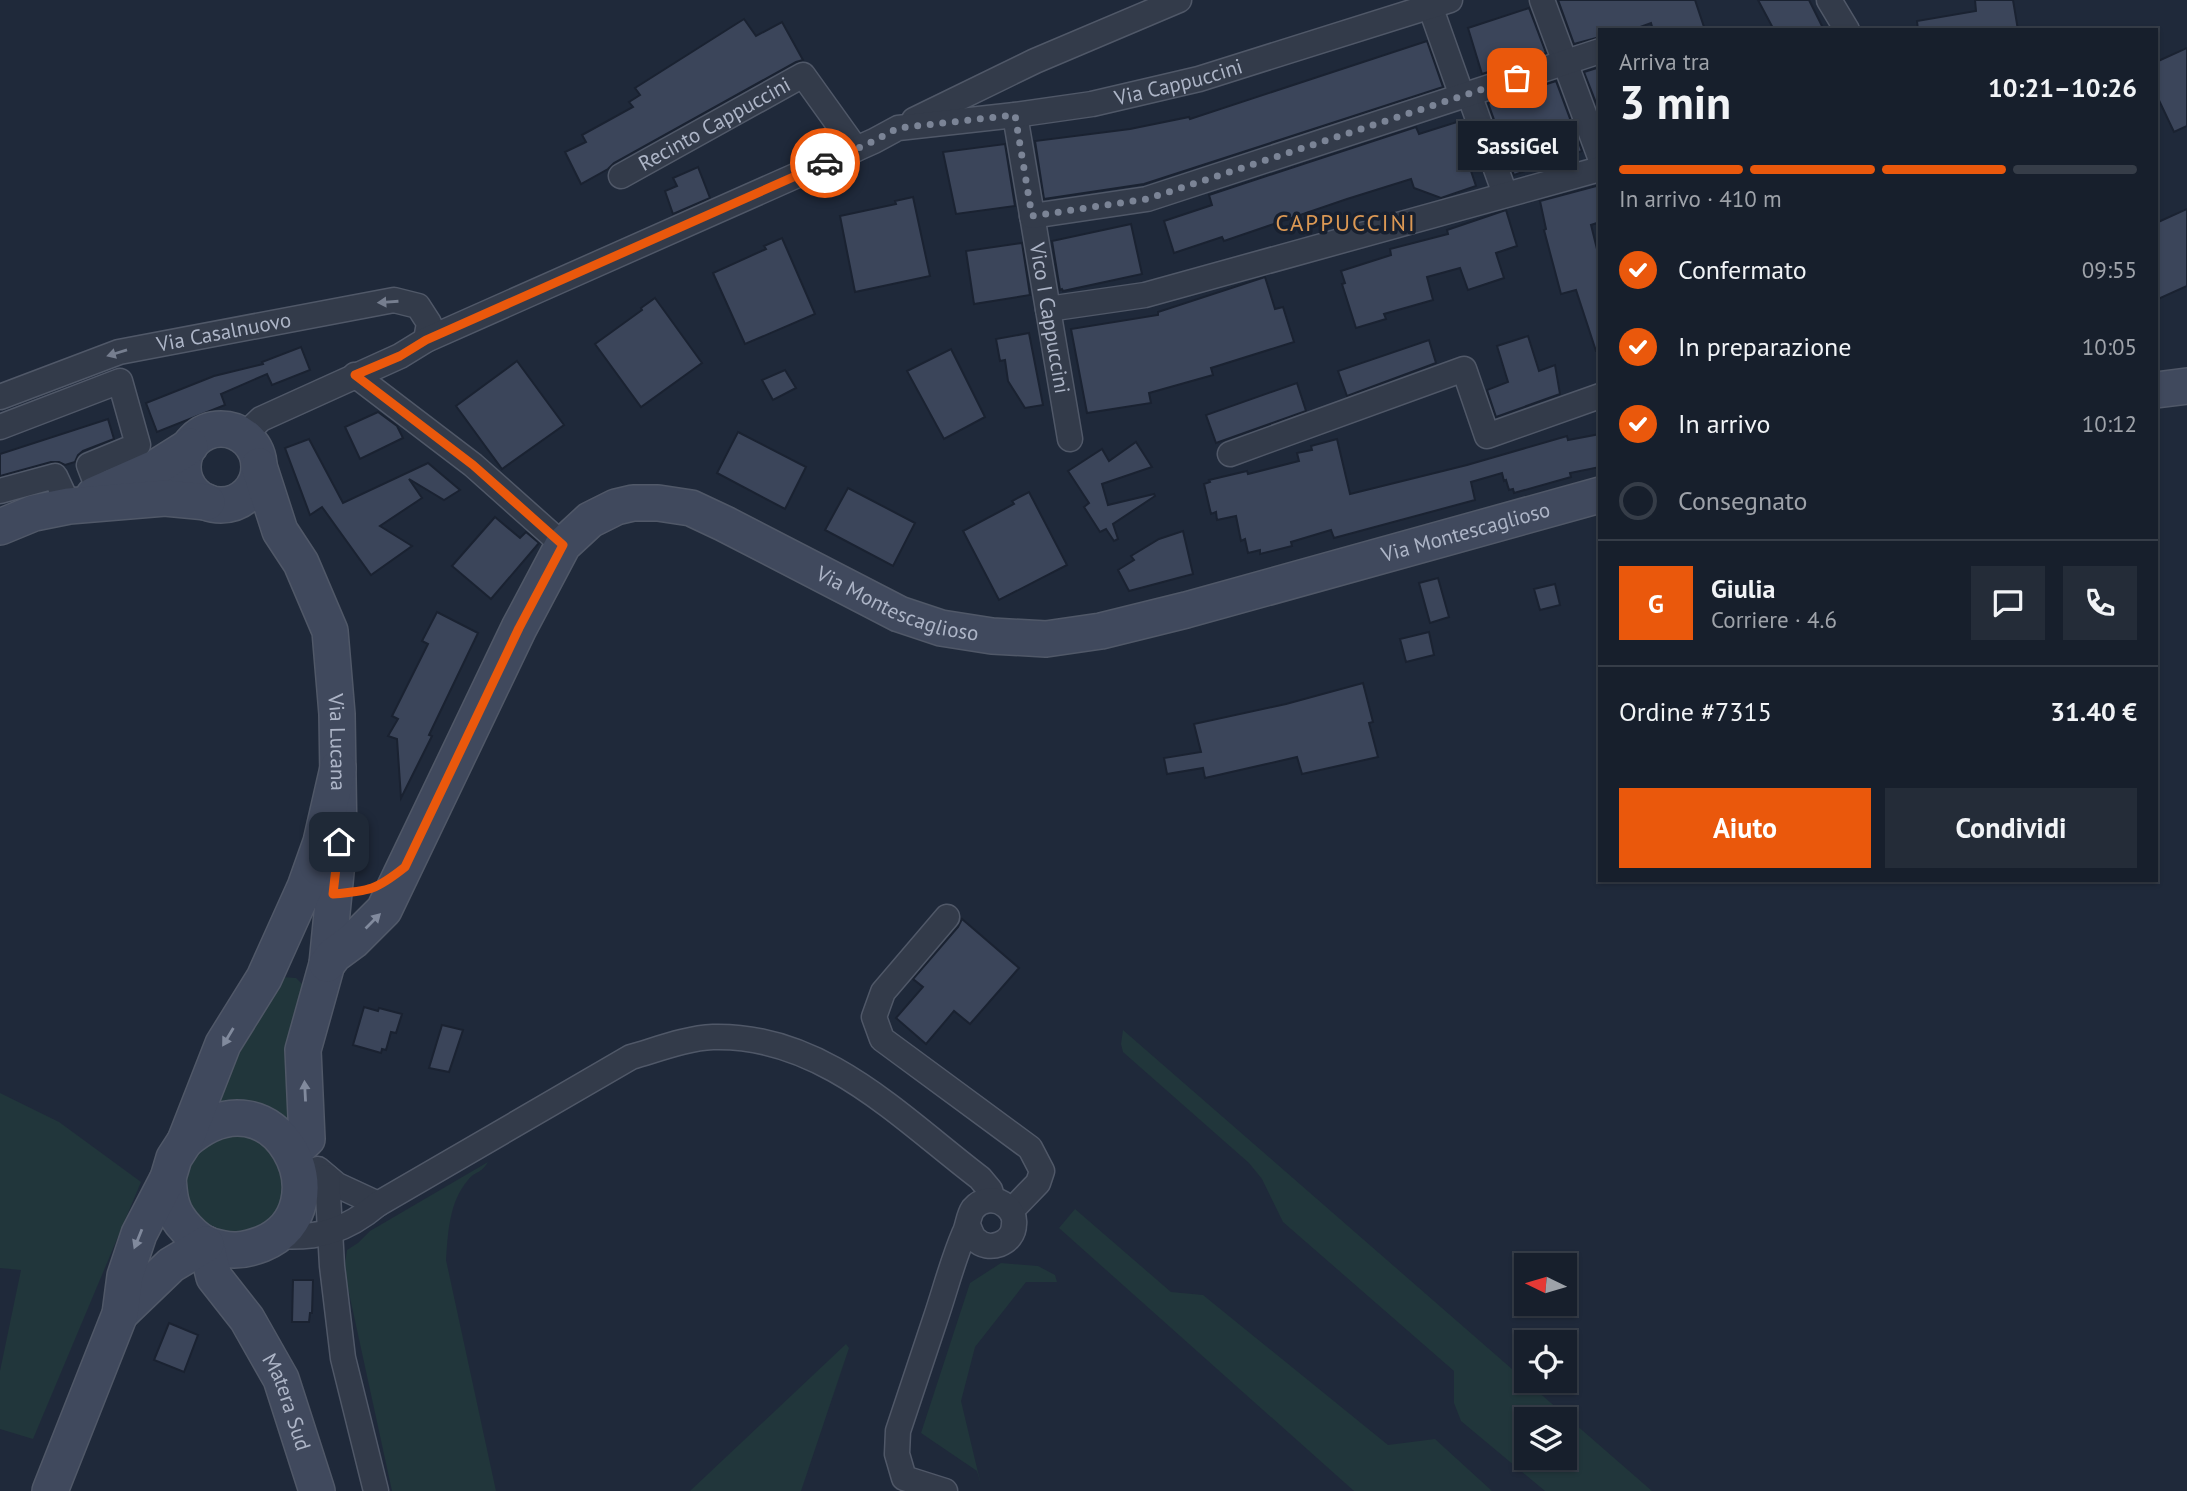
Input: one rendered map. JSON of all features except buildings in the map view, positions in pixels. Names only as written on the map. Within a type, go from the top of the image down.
[{"type":"main road","points":[[2158,390],[2187,386]]},
{"type":"main road","points":[[221,428],[243,436],[257,455],[259,466],[254,485],[248,493],[240,499],[215,503],[192,491],[187,482],[184,463],[190,446],[199,437],[221,428]]},
{"type":"main road","name":"Via Lucana","points":[[69,506],[155,468],[190,446]]},
{"type":"main road","name":"Via Lucana","points":[[259,466],[280,531],[301,563],[330,631],[337,714],[339,842],[327,964],[303,1050],[307,1139],[294,1155]]},
{"type":"main road","name":"Via Montescaglioso","points":[[327,964],[384,910],[519,628],[563,545],[590,520],[616,507],[634,503],[658,503],[691,508],[899,614],[941,628],[992,636],[1046,639],[1101,631],[1186,610],[1598,496]]},
{"type":"main road","name":"Via Lucana","points":[[0,527],[34,513],[69,506],[165,498],[246,509],[280,531]]},
{"type":"main road","points":[[50,1491],[120,1314],[125,1276],[135,1244],[169,1178],[174,1158],[185,1141],[223,1044],[264,978],[304,887],[321,842],[338,768]]},
{"type":"main road","name":"Via Montescaglioso","points":[[333,894],[364,891],[382,885],[405,867]]},
{"type":"main road","points":[[264,978],[306,933],[333,894]]},
{"type":"main road","points":[[185,1141],[200,1128],[215,1121],[249,1119],[274,1130],[294,1155],[301,1184],[296,1210],[248,1277],[245,1300],[247,1320]]},
{"type":"main road","points":[[169,1178],[172,1207],[190,1234],[206,1244],[226,1251],[248,1250],[274,1238]]},
{"type":"main road","points":[[120,1314],[171,1265],[206,1244]]},
{"type":"main road","name":"Matera Sud","points":[[206,1244],[214,1277],[247,1320],[281,1379],[317,1491]]},
{"type":"street","name":"Via Cappuccini","points":[[243,436],[261,419],[400,356],[426,340],[856,149],[1035,61],[1179,0]]},
{"type":"street","points":[[1542,0],[1598,151]]},
{"type":"street","points":[[1829,0],[1846,28]]},
{"type":"street","name":"Via Cappuccini","points":[[898,128],[1092,104],[1199,79],[1440,3]]},
{"type":"street","points":[[1440,3],[1466,95],[1505,194]]},
{"type":"street","points":[[1032,216],[1147,199],[1598,52]]},
{"type":"street","name":"Recinto Cappuccini","points":[[621,176],[803,75],[856,149]]},
{"type":"street","name":"Vico I Cappuccini","points":[[1015,115],[1070,439]]},
{"type":"street","points":[[1048,309],[1145,295],[1598,170]]},
{"type":"street","name":"Via Casalnuovo","points":[[0,397],[119,352],[394,300],[418,306],[429,323],[426,340]]},
{"type":"street","points":[[1230,454],[1464,369],[1487,436],[1598,398]]},
{"type":"street","points":[[355,375],[473,465],[563,545]]},
{"type":"street","points":[[0,427],[120,381],[138,445],[89,465],[94,478]]},
{"type":"street","points":[[0,491],[55,476],[69,506]]},
{"type":"street","points":[[945,1491],[904,1478],[897,1454],[898,1431],[955,1255],[990,1209],[1038,1183],[1042,1171],[1030,1148],[881,1039],[874,1017],[883,992],[947,917]]},
{"type":"street","points":[[274,1238],[303,1238],[330,1233],[360,1219],[378,1204],[631,1057],[712,1037],[762,1041],[798,1051],[838,1070],[885,1103],[980,1178],[990,1190],[990,1209],[973,1238],[986,1246]]},
{"type":"street","points":[[294,1155],[314,1165],[354,1194],[378,1204]]},
{"type":"street","points":[[327,1177],[343,1358],[376,1491]]},
{"type":"street","points":[[936,1317],[967,1264],[986,1246],[1003,1244],[1010,1237],[1015,1225],[990,1209]]},
{"type":"green space","points":[[282,977],[296,978],[304,986],[296,1128],[209,1106],[221,1075]]},
{"type":"green space","points":[[1123,1030],[1514,1371],[1514,1393],[1540,1393],[1556,1407],[1514,1407],[1514,1465],[1461,1421],[1454,1403],[1454,1371],[1283,1222],[1262,1179],[1249,1163],[1123,1052]]},
{"type":"green space","points":[[0,1093],[59,1122],[141,1182],[33,1439],[0,1429],[0,1371],[21,1270],[0,1268]]},
{"type":"green space","points":[[248,1134],[272,1149],[286,1191],[274,1219],[247,1236],[216,1234],[192,1216],[183,1174],[207,1140]]},
{"type":"green space","points":[[488,1162],[468,1180],[457,1198],[451,1218],[446,1260],[496,1491],[392,1491],[344,1270],[347,1250],[370,1231]]},
{"type":"green space","points":[[1075,1209],[1171,1292],[1203,1295],[1388,1445],[1435,1439],[1492,1491],[1354,1491],[1059,1228]]},
{"type":"green space","points":[[1001,1263],[1038,1266],[1055,1275],[1057,1282],[1026,1282],[975,1347],[961,1401],[981,1485],[977,1471],[921,1433],[970,1283]]},
{"type":"green space","points":[[846,1344],[849,1348],[801,1491],[690,1491]]},
{"type":"green space","points":[[1577,1426],[1652,1491],[1545,1491],[1520,1470],[1577,1470]]},
{"type":"way so far","points":[[825,163],[898,128],[1015,115],[1032,216],[1147,199],[1517,78]]},
{"type":"place","name":"SassiGel","points":[[1517,78]]},
{"type":"district","name":"CAPPUCCINI","points":[[1346,223]]},
{"type":"route","points":[[339,842],[333,894],[364,891],[382,885],[405,867],[519,628],[563,545],[473,465],[355,375],[400,356],[426,340],[825,163]]}]
